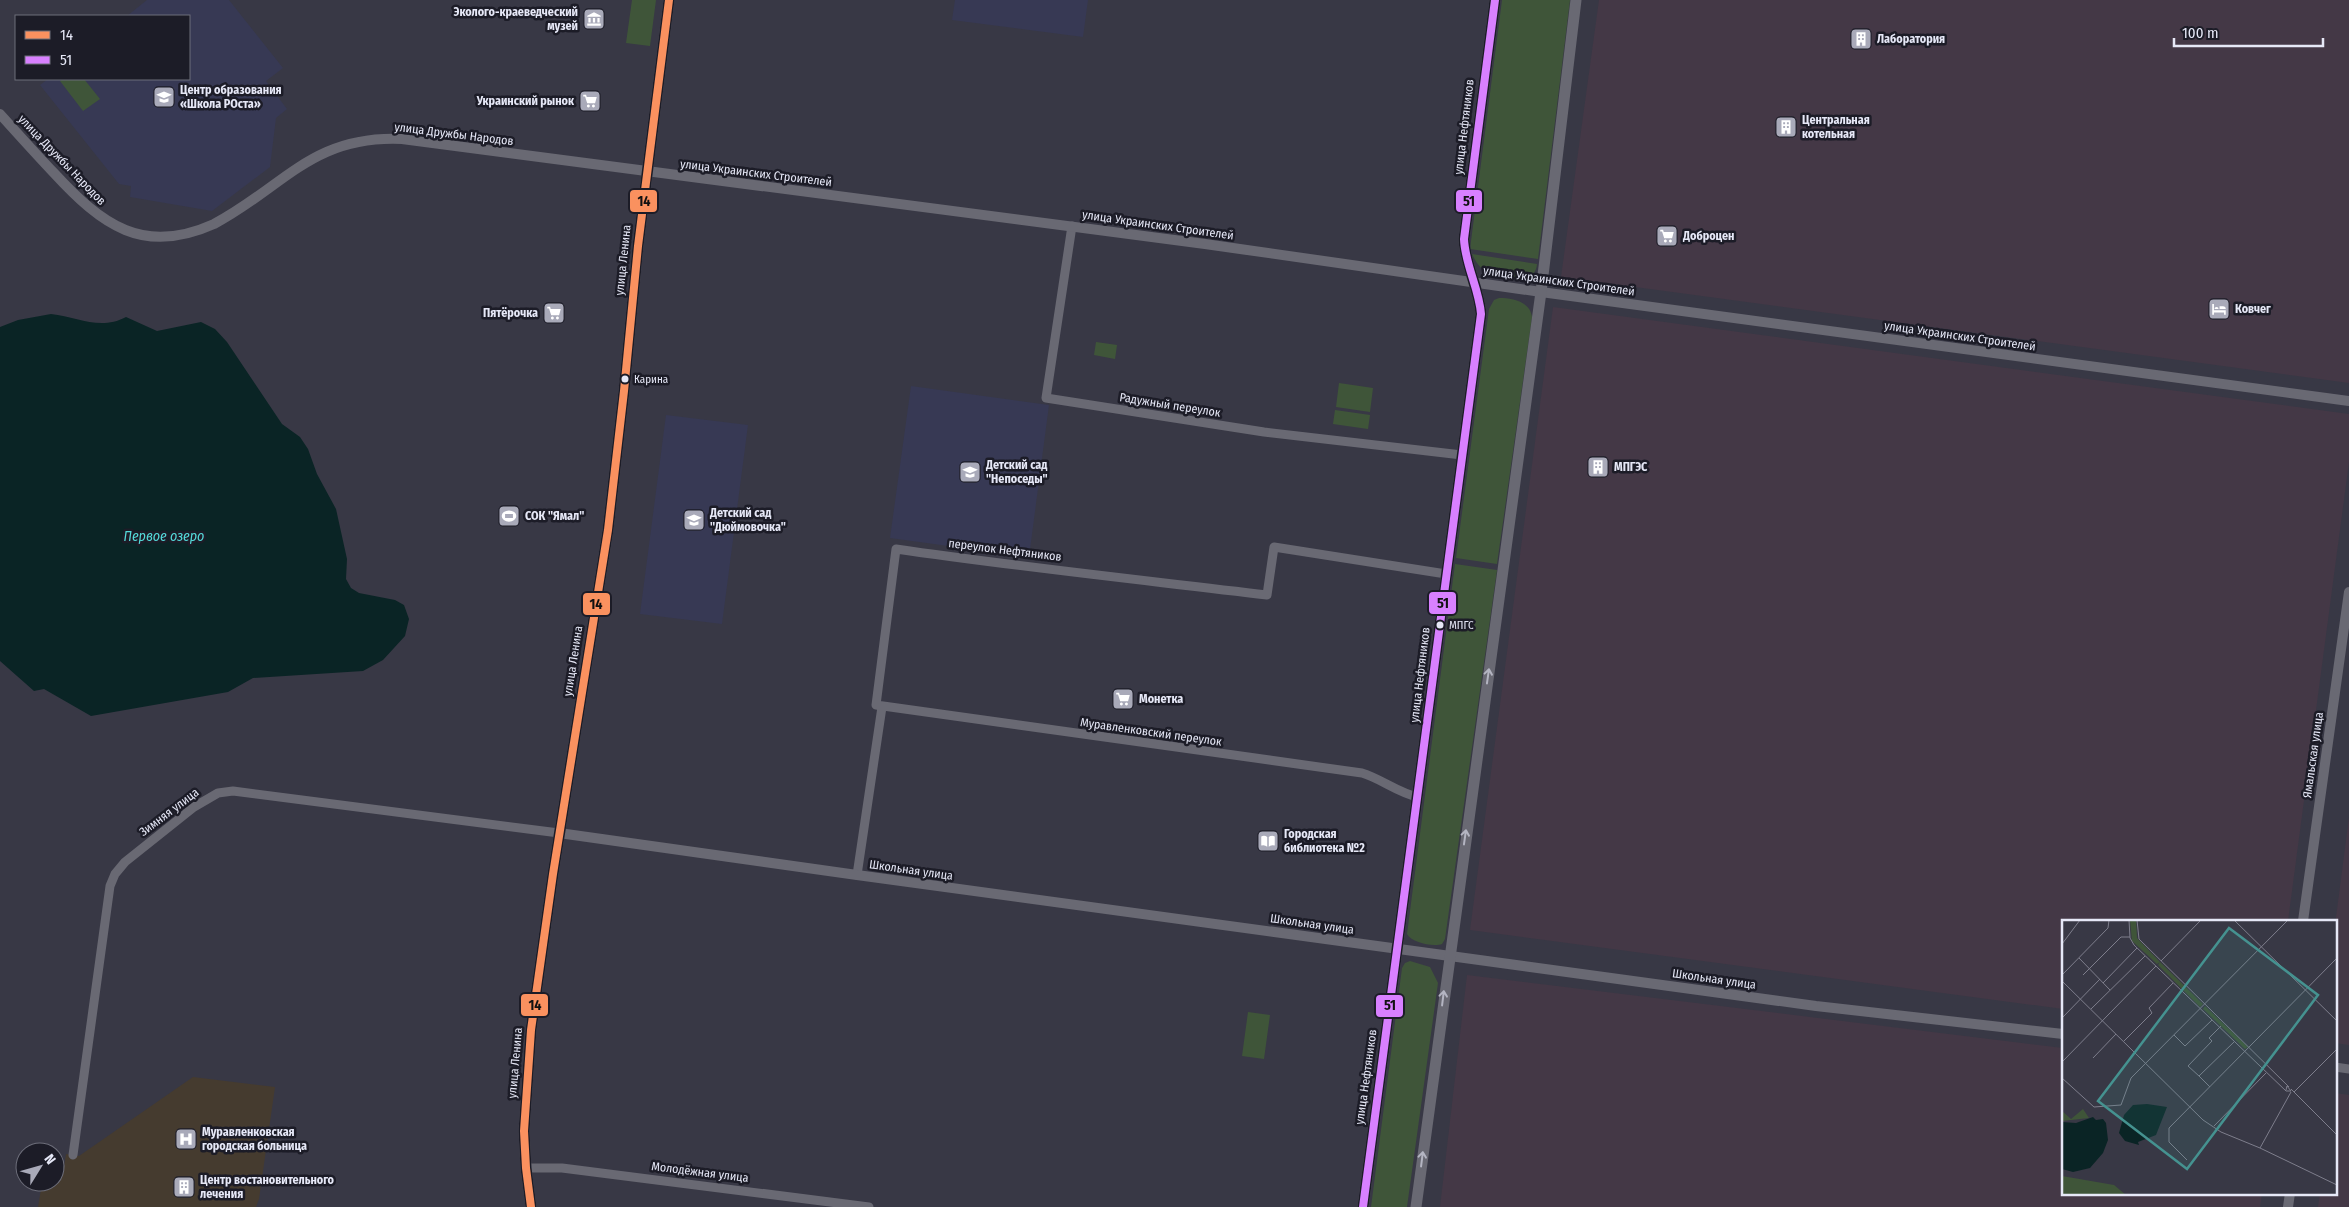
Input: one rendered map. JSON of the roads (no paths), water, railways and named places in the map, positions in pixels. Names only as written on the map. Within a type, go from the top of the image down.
[{"type":"main road","name":"улица Ленина","points":[[531,1207],[526,1168],[525,1100],[530,1039],[559,833],[608,530],[618,454],[633,291],[669,0]]},
{"type":"main road","name":"улица Нефтяников","points":[[1363,1207],[1481,314],[1465,251],[1464,239],[1495,0]]},
{"type":"main road","points":[[1416,1207],[1541,292],[1576,0]]},
{"type":"street","name":"улица Дружбы Народов","points":[[0,114],[88,208],[112,225],[147,236],[175,236],[201,230],[225,218],[309,160],[336,148],[369,140],[386,138],[420,140],[647,172]]},
{"type":"street","name":"улица Украинских Строителей","points":[[647,172],[1072,226],[1474,281],[1541,292],[2349,401]]},
{"type":"street","name":"Радужный переулок","points":[[1072,226],[1046,398],[1255,431],[1462,455]]},
{"type":"street","name":"переулок Нефтяников","points":[[857,875],[879,706],[896,549],[1018,566],[1066,570],[1267,595],[1274,547],[1446,574]]},
{"type":"street","name":"Ямальская улица","points":[[2302,920],[2349,592]]},
{"type":"street","name":"Муравленковский переулок","points":[[879,706],[1362,773],[1372,776],[1408,795],[1418,797]]},
{"type":"street","name":"Зимняя улица","points":[[73,1155],[110,886],[115,874],[125,862],[194,807],[218,793],[233,791],[559,833]]},
{"type":"street","name":"Школьная улица","points":[[559,833],[1816,1006],[2062,1034]]},
{"type":"street","points":[[2336,1067],[2349,1069]]},
{"type":"street","name":"Молодёжная улица","points":[[526,1168],[562,1168],[869,1207]]},
{"type":"street","points":[[2288,1207],[2290,1194]]},
{"type":"water","name":"Первое озеро","points":[[51,314],[98,323],[107,323],[126,317],[157,331],[201,322],[215,329],[227,342],[282,424],[300,437],[308,449],[317,474],[336,509],[347,559],[346,579],[351,588],[359,593],[395,600],[404,605],[409,619],[405,636],[383,660],[363,671],[253,678],[228,692],[91,716],[44,689],[34,691],[0,661],[0,327],[18,320]]},
{"type":"place","name":"Эколого-краеведческий музей","points":[[594,19]]},
{"type":"place","name":"Лаборатория","points":[[1861,39]]},
{"type":"place","name":"Центр образования «Школа РОста»","points":[[164,97]]},
{"type":"place","name":"Украинский рынок","points":[[590,101]]},
{"type":"place","name":"Центральная котельная","points":[[1786,127]]},
{"type":"place","name":"Доброцен","points":[[1667,236]]},
{"type":"place","name":"Ковчег","points":[[2219,309]]},
{"type":"place","name":"Пятёрочка","points":[[554,313]]},
{"type":"place","name":"Карина","points":[[625,379]]},
{"type":"place","name":"МПГЭС","points":[[1598,467]]},
{"type":"place","name":"Детский сад \"Непоседы\"","points":[[970,472]]},
{"type":"place","name":"СОК \"Ямал\"","points":[[509,516]]},
{"type":"place","name":"Детский сад \"Дюймовочка\"","points":[[694,520]]},
{"type":"place","name":"МПГС","points":[[1440,625]]},
{"type":"place","name":"Монетка","points":[[1123,699]]},
{"type":"place","name":"Городская библиотека №2","points":[[1268,841]]},
{"type":"place","name":"Муравленковская городская больница","points":[[186,1139]]},
{"type":"place","name":"Центр востановительного лечения","points":[[184,1187]]}]
